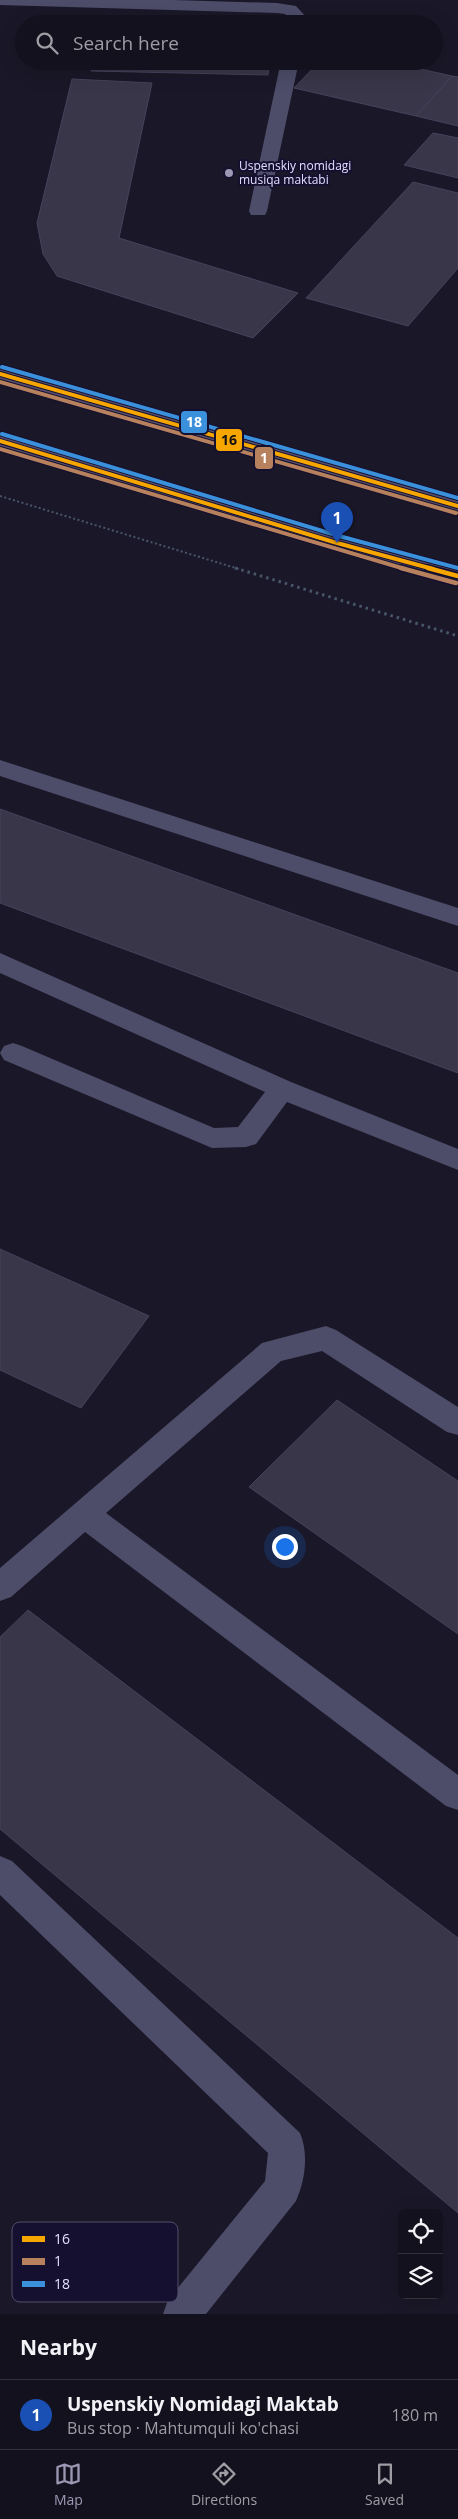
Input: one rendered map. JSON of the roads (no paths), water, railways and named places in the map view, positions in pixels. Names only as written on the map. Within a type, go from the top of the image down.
[{"type":"main road","points":[[0,374],[458,506]]},
{"type":"main road","points":[[0,441],[337,543],[458,576]]},
{"type":"lane","points":[[0,0],[277,8],[290,10],[295,15]]},
{"type":"lane","points":[[258,211],[288,70]]},
{"type":"lane","points":[[0,768],[458,917]]},
{"type":"lane","points":[[0,962],[282,1089],[458,1160]]},
{"type":"lane","points":[[13,1052],[212,1138],[246,1137],[282,1089]]},
{"type":"lane","points":[[0,1587],[272,1350],[326,1338],[458,1423]]},
{"type":"lane","points":[[84,1514],[458,1795]]},
{"type":"lane","points":[[0,1872],[287,2146],[282,2188],[182,2314]]},
{"type":"place","name":"Uspenskiy nomidagi musiqa maktabi","points":[[229,173]]},
{"type":"place","name":"Uspenskiy Nomidagi Maktab","points":[[337,543]]}]
